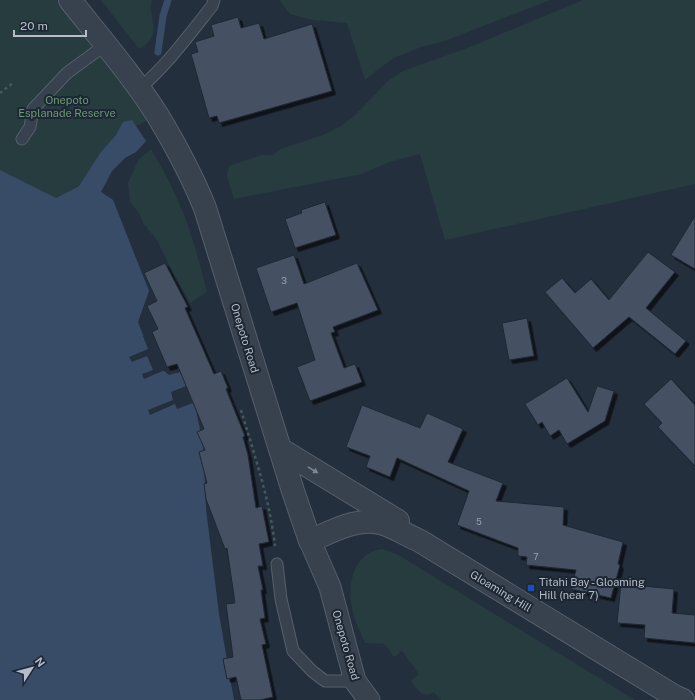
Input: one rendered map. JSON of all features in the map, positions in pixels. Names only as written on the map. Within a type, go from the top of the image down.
[{"type":"street","name":"Onepoto Road","points":[[70,0],[139,88],[158,116],[194,181],[205,208],[310,540],[330,587],[355,681],[369,700]]},
{"type":"street","points":[[280,449],[407,527],[420,541]]},
{"type":"street","name":"Gloaming Hill","points":[[310,540],[345,526],[372,522],[384,524],[420,541],[667,692],[683,700]]},
{"type":"lane","points":[[139,88],[180,48],[212,6],[214,0]]},
{"type":"lane","points":[[22,139],[30,127],[33,109],[67,73],[105,45]]},
{"type":"lane","points":[[277,564],[281,599],[292,651],[312,671],[325,681],[355,681]]},
{"type":"path","points":[[0,93],[13,83]]},
{"type":"path","points":[[240,405],[264,488],[274,535],[277,564]]},
{"type":"green space","name":"Onepoto Esplanade Reserve","points":[[0,0],[70,0],[158,116],[136,126],[85,182],[56,198],[0,170]]},
{"type":"green space","points":[[101,0],[152,0],[151,10],[153,32],[152,37],[148,42],[139,49]]},
{"type":"green space","points":[[279,0],[550,0],[445,41],[421,47],[394,58],[365,80],[347,23],[313,20],[290,14]]},
{"type":"green space","points":[[583,0],[695,0],[695,184],[445,240],[420,154],[389,162],[362,174],[234,199],[227,176],[229,166],[262,155],[273,155],[281,149],[323,135],[341,126],[355,115],[388,81],[403,71],[470,47]]},
{"type":"green space","points":[[151,149],[179,202],[197,253],[207,292],[190,303],[157,240],[143,223],[139,213],[130,202],[128,183],[138,160]]},
{"type":"green space","points":[[382,549],[400,556],[635,700],[441,700],[434,692],[427,695],[423,694],[411,681],[419,674],[402,651],[394,657],[385,644],[365,643],[357,626],[353,612],[351,589],[355,571],[365,556]]},
{"type":"water","points":[[132,120],[146,141],[136,152],[125,158],[112,171],[101,192],[113,200],[149,291],[138,322],[154,363],[169,375],[188,370],[203,445],[206,509],[219,614],[234,700],[0,700],[0,170],[56,198],[79,186],[101,152],[116,135],[123,122]]},
{"type":"pier","points":[[145,335],[155,362],[165,370],[144,379],[142,374],[153,370],[147,356],[132,362],[129,357],[148,349],[143,336]]},
{"type":"pier","points":[[186,386],[193,403],[177,409],[175,404],[150,415],[148,410],[173,400],[171,392]]},
{"type":"building","points":[[238,17],[241,28],[259,23],[264,39],[312,24],[332,91],[219,123],[217,116],[209,118],[191,54],[198,52],[195,42],[214,36],[211,25]]},
{"type":"building","points":[[325,202],[336,235],[295,248],[285,219],[302,213],[301,210]]},
{"type":"building","points":[[695,216],[695,269],[671,255]]},
{"type":"building","points":[[648,252],[675,272],[646,308],[686,341],[675,354],[629,317],[593,348],[545,292],[562,278],[575,293],[591,279],[609,300]]},
{"type":"building","points":[[294,255],[304,284],[357,263],[378,310],[333,327],[335,332],[331,333],[344,368],[355,364],[362,382],[310,401],[297,367],[315,360],[297,303],[271,312],[256,268]]},
{"type":"building","points":[[165,263],[188,307],[185,308],[214,374],[221,371],[228,388],[226,389],[245,436],[243,437],[248,455],[256,508],[262,506],[269,542],[259,544],[263,566],[258,566],[263,590],[261,590],[265,618],[260,619],[266,644],[262,645],[273,697],[260,700],[241,700],[236,677],[227,679],[223,659],[233,657],[226,604],[235,603],[227,548],[225,549],[206,499],[204,484],[207,483],[199,452],[205,450],[197,432],[204,429],[177,364],[167,367],[152,332],[158,329],[147,306],[157,301],[144,273]]},
{"type":"building","points":[[527,318],[534,356],[509,360],[502,323]]},
{"type":"building","points":[[567,378],[588,412],[597,386],[614,391],[605,421],[567,444],[559,430],[550,436],[542,422],[538,425],[525,404]]},
{"type":"building","points":[[671,379],[695,405],[695,466],[658,427],[662,423],[644,404]]},
{"type":"building","points":[[362,405],[420,428],[427,413],[463,429],[448,462],[503,483],[496,501],[564,507],[563,525],[623,542],[618,564],[620,565],[611,598],[571,589],[576,570],[526,565],[527,557],[518,556],[518,548],[457,525],[469,491],[397,458],[390,477],[366,467],[370,456],[346,447]]},
{"type":"building","points":[[621,584],[674,589],[672,613],[695,615],[695,643],[644,638],[645,625],[617,623]]},
{"type":"waterway","points":[[158,52],[163,16],[168,0]]},
{"type":"place","name":"Titahi Bay - Gloaming Hill (near 7)","points":[[531,588]]}]
